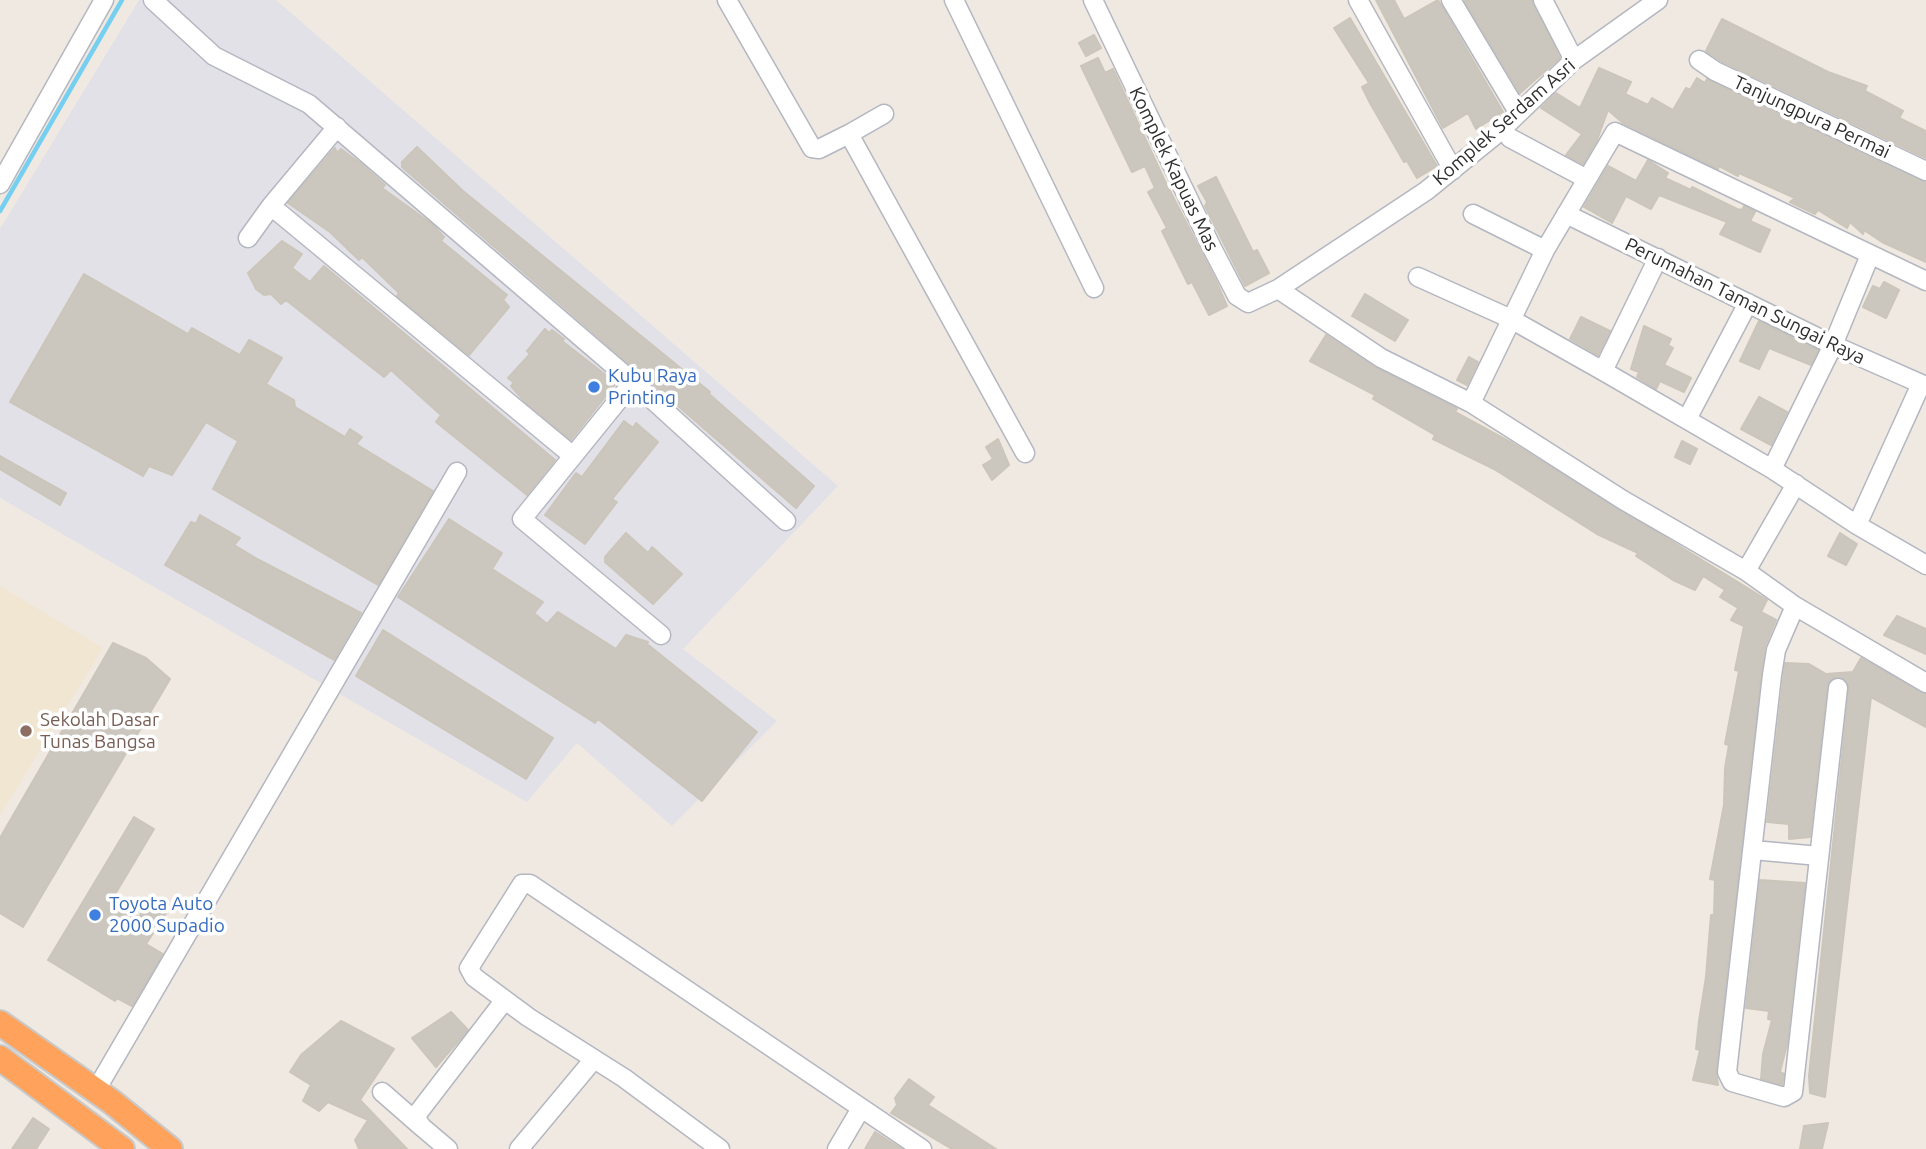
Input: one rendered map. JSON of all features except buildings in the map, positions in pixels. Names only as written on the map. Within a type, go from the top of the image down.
[{"type":"highway","points":[[0,1023],[96,1090],[170,1149]]},
{"type":"highway","points":[[0,1058],[122,1149]]},
{"type":"street","points":[[153,0],[214,55],[286,90],[337,127],[633,382],[786,521]]},
{"type":"street","points":[[727,0],[812,148],[818,149],[884,114]]},
{"type":"street","points":[[954,0],[1094,288]]},
{"type":"street","name":"Komplek Kapuas Mas","points":[[1093,0],[1237,296],[1248,303],[1278,289]]},
{"type":"street","points":[[1358,0],[1453,170]]},
{"type":"street","points":[[1451,0],[1518,112]]},
{"type":"street","points":[[1543,0],[1574,60]]},
{"type":"street","name":"Komplek Serdam Asri","points":[[1278,289],[1453,170],[1574,60],[1656,1]]},
{"type":"street","points":[[0,184],[101,2]]},
{"type":"street","name":"Tanjungpura Permai","points":[[1699,60],[1715,71],[1926,171]]},
{"type":"street","points":[[248,238],[337,127]]},
{"type":"street","points":[[1471,403],[1509,318],[1545,250],[1612,134],[1618,132],[1926,281]]},
{"type":"street","points":[[849,134],[1025,453]]},
{"type":"street","points":[[1510,138],[1585,178]]},
{"type":"street","points":[[271,206],[572,456]]},
{"type":"street","points":[[1473,214],[1545,250]]},
{"type":"street","name":"Perumahan Taman Sungai Raya","points":[[1566,214],[1833,345],[1924,385]]},
{"type":"street","points":[[1772,469],[1833,345],[1870,255]]},
{"type":"street","points":[[1603,371],[1658,258]]},
{"type":"street","points":[[1418,277],[1509,318],[1603,371],[1772,469],[1857,525],[1926,565]]},
{"type":"street","points":[[1278,289],[1381,358],[1471,403],[1623,500],[1746,571],[1795,606],[1926,683]]},
{"type":"street","points":[[1687,419],[1748,303]]},
{"type":"street","points":[[633,382],[522,519],[661,635]]},
{"type":"street","points":[[1857,525],[1924,385]]},
{"type":"street","points":[[96,1090],[457,472]]},
{"type":"street","points":[[1746,571],[1796,484]]},
{"type":"street","points":[[1795,606],[1776,650],[1728,1077],[1732,1082],[1784,1097],[1793,1092],[1838,688]]},
{"type":"street","points":[[1753,850],[1819,856]]},
{"type":"street","points":[[720,1149],[695,1143],[594,1059],[504,1001],[474,977],[469,968],[525,882],[860,1110],[922,1149]]},
{"type":"street","points":[[422,1127],[417,1120],[418,1113],[504,1001]]},
{"type":"street","points":[[519,1149],[594,1059]]},
{"type":"street","points":[[382,1092],[448,1149]]},
{"type":"street","points":[[837,1149],[860,1110]]},
{"type":"shaded area","points":[[139,0],[276,0],[838,486],[683,649],[777,721],[672,826],[577,743],[527,802],[0,498],[0,229]]},
{"type":"shaded area","name":"Sekolah Dasar Tunas Bangsa","points":[[0,586],[103,648],[0,815]]},
{"type":"waterway","points":[[0,211],[122,0]]},
{"type":"place","name":"Kubu Raya Printing","points":[[594,387]]},
{"type":"place","name":"Sekolah Dasar Tunas Bangsa","points":[[26,731]]},
{"type":"place","name":"Toyota Auto 2000 Supadio","points":[[95,915]]}]
